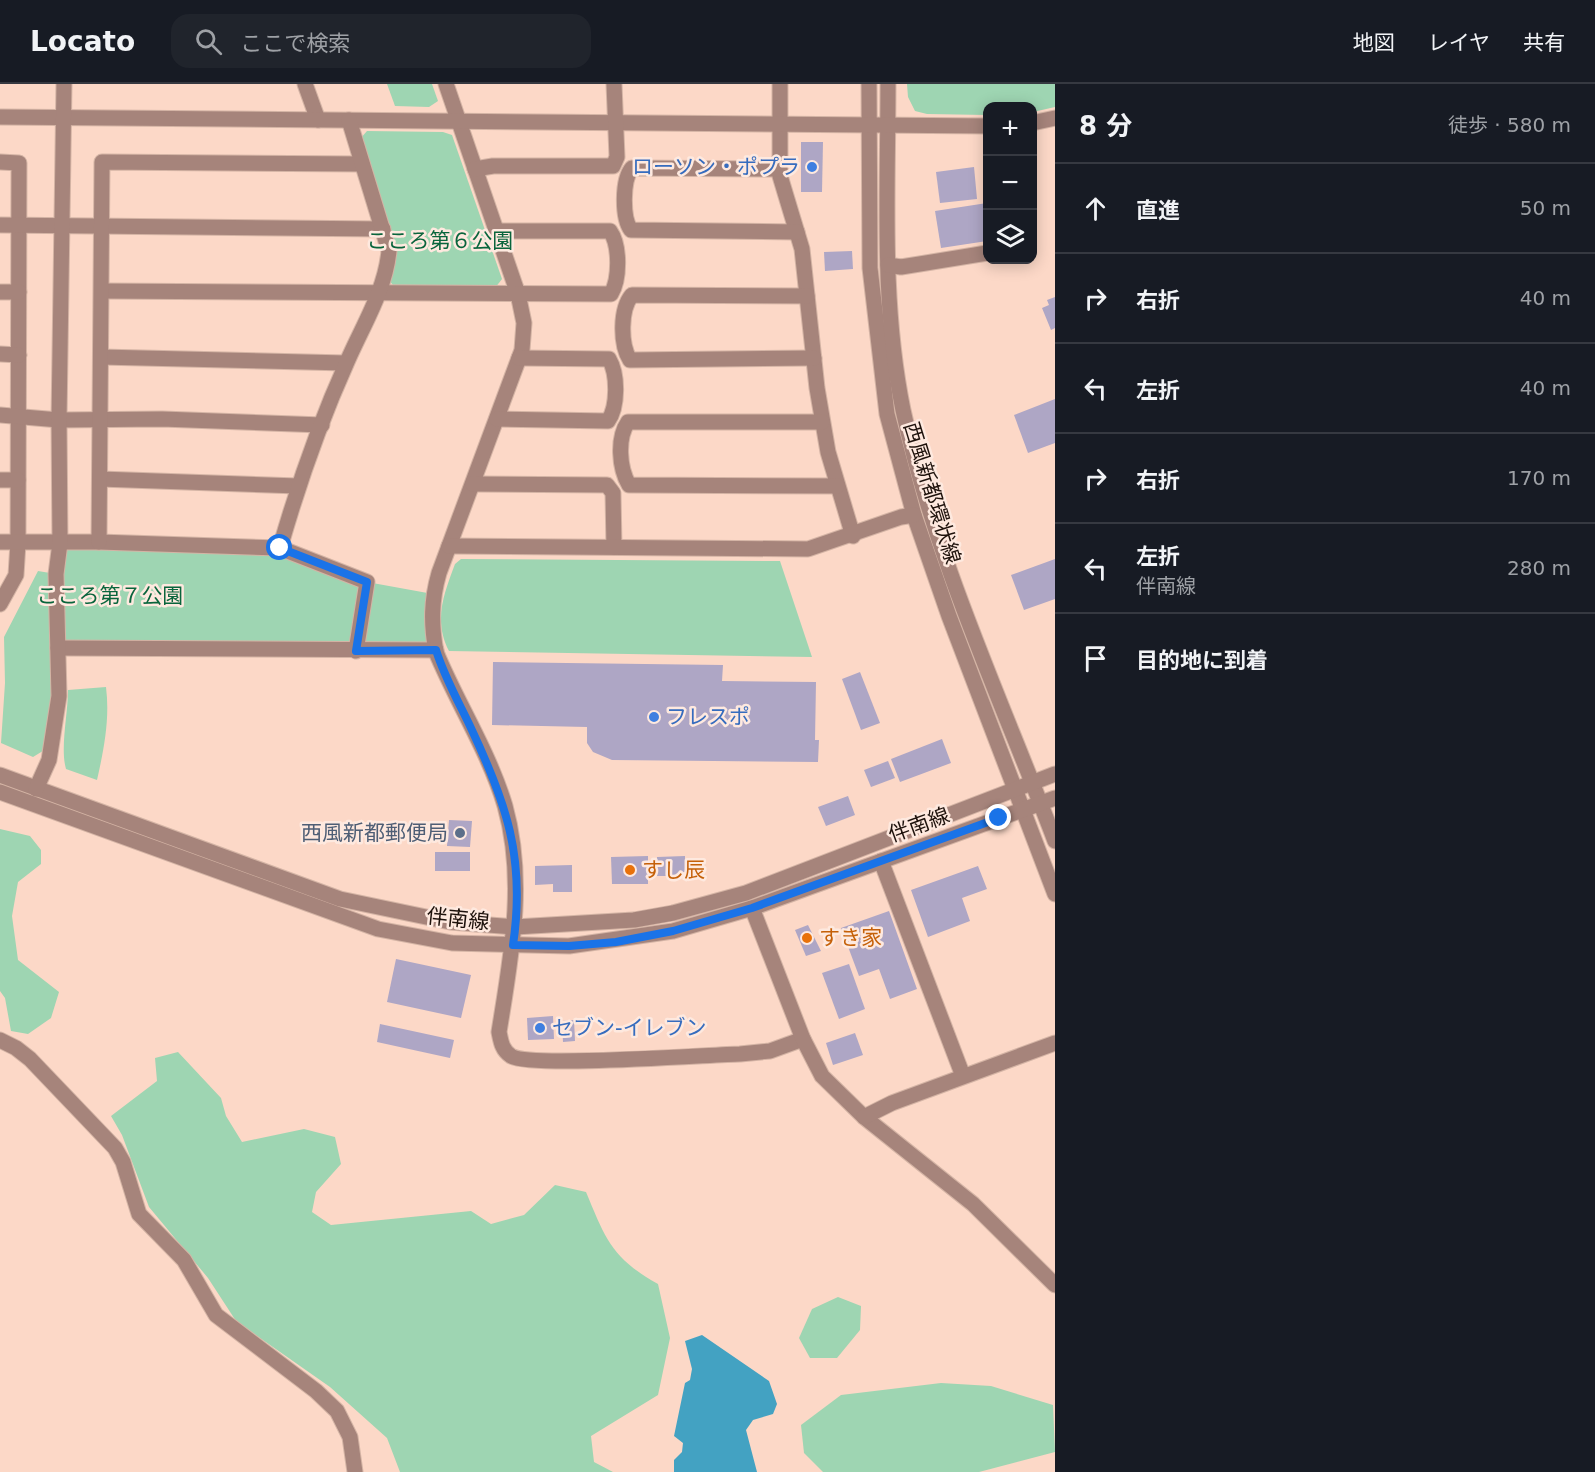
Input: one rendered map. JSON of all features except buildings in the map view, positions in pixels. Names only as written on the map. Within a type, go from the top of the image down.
[{"type":"street","points":[[36,789],[49,760],[59,696],[56,574],[60,543],[59,420],[64,84]]},
{"type":"street","points":[[305,84],[318,120]]},
{"type":"street","points":[[446,84],[518,294],[524,323],[519,358],[439,573],[432,604],[436,650],[504,804],[515,864],[515,927],[499,1032],[502,1048],[510,1056],[523,1061],[740,1054],[770,1050],[803,1039]]},
{"type":"street","points":[[475,169],[493,166],[612,166],[617,157],[614,84]]},
{"type":"street","points":[[780,84],[779,169],[782,190],[797,232],[822,422],[837,486],[853,536]]},
{"type":"street","name":"西風新都環状線","points":[[869,84],[870,268],[887,414],[914,515],[949,616],[1055,894]]},
{"type":"street","name":"西風新都環状線","points":[[888,84],[890,310],[903,408],[928,508],[1034,782],[1048,800],[1055,841]]},
{"type":"street","points":[[0,117],[983,126]]},
{"type":"street","points":[[1037,122],[1055,118]]},
{"type":"street","points":[[280,548],[298,486],[346,363],[380,292],[387,269],[389,251],[349,120]]},
{"type":"street","points":[[0,162],[19,163],[18,543],[16,575],[0,604]]},
{"type":"street","points":[[99,542],[102,162],[362,164]]},
{"type":"street","points":[[779,169],[632,168],[626,175],[625,222],[631,230],[797,232]]},
{"type":"street","points":[[0,225],[383,229]]},
{"type":"street","points":[[102,291],[611,294],[616,286],[616,240],[610,231],[496,231]]},
{"type":"street","points":[[888,265],[901,267],[983,254]]},
{"type":"street","points":[[0,291],[19,292]]},
{"type":"street","points":[[807,296],[632,295],[625,303],[623,350],[630,360],[814,358]]},
{"type":"street","points":[[0,354],[19,355]]},
{"type":"street","points":[[101,357],[346,363]]},
{"type":"street","points":[[497,419],[608,421],[614,412],[614,368],[609,359],[519,358]]},
{"type":"street","points":[[0,416],[59,420],[162,419],[322,425]]},
{"type":"street","points":[[822,422],[628,422],[621,432],[623,475],[629,485],[837,486]]},
{"type":"street","points":[[100,479],[298,486]]},
{"type":"street","points":[[0,480],[18,480]]},
{"type":"street","points":[[472,484],[607,485],[613,493],[614,547]]},
{"type":"street","points":[[449,546],[808,549],[853,536],[901,517],[914,515]]},
{"type":"street","points":[[0,542],[99,542],[280,548],[367,582],[356,651]]},
{"type":"street","points":[[58,648],[436,650]]},
{"type":"street","name":"伴南線","points":[[0,776],[340,899],[450,922],[515,927],[634,920],[673,913],[746,893],[1055,774]]},
{"type":"street","name":"伴南線","points":[[0,792],[378,929],[452,943],[569,946],[616,942],[673,931],[752,908],[1048,800]]},
{"type":"street","points":[[881,861],[963,1076]]},
{"type":"street","points":[[752,908],[803,1039],[822,1076],[864,1117],[973,1204],[1055,1285]]},
{"type":"street","points":[[0,1040],[16,1048],[30,1059],[109,1141],[123,1162],[140,1214],[184,1260],[216,1315],[331,1404],[347,1428],[355,1466]]},
{"type":"street","points":[[864,1117],[892,1103],[1055,1042]]},
{"type":"green space","points":[[387,84],[432,84],[438,101],[429,107],[395,106]]},
{"type":"green space","points":[[907,84],[1055,84],[1055,107],[1037,111],[1037,102],[983,102],[983,115],[927,114],[915,111],[908,97]]},
{"type":"green space","name":"こころ第６公園","points":[[367,131],[443,132],[452,135],[502,279],[495,288],[396,289],[389,280],[360,139]]},
{"type":"green space","name":"こころ第７公園","points":[[60,543],[280,548],[367,582],[433,594],[436,650],[59,648],[51,746],[33,757],[1,743],[5,683],[4,637],[38,571],[56,574]]},
{"type":"green space","points":[[461,559],[780,561],[812,657],[449,651],[442,629],[442,607],[455,564]]},
{"type":"green space","points":[[106,687],[107,722],[97,780],[66,769],[64,741],[68,690]]},
{"type":"green space","points":[[0,829],[30,836],[41,850],[41,864],[18,882],[12,916],[18,960],[59,992],[51,1018],[28,1034],[11,1031],[5,998],[0,991]]},
{"type":"green space","points":[[178,1052],[221,1098],[226,1116],[242,1142],[304,1129],[335,1137],[341,1164],[316,1192],[312,1212],[331,1225],[471,1211],[491,1224],[524,1215],[555,1185],[586,1192],[612,1246],[630,1265],[658,1284],[670,1338],[658,1395],[591,1436],[594,1462],[613,1472],[400,1472],[387,1438],[330,1387],[236,1321],[208,1278],[149,1207],[122,1135],[111,1116],[157,1081],[155,1058]]},
{"type":"green space","points":[[838,1297],[861,1306],[860,1330],[837,1358],[810,1358],[799,1338],[812,1309]]},
{"type":"green space","points":[[941,1383],[991,1386],[1053,1405],[1055,1452],[979,1472],[823,1472],[804,1453],[801,1425],[841,1395]]},
{"type":"water","points":[[702,1335],[769,1381],[777,1404],[773,1414],[753,1420],[746,1430],[757,1472],[674,1472],[674,1460],[682,1452],[683,1443],[674,1436],[685,1383],[690,1380],[692,1369],[685,1341]]},
{"type":"place","name":"ローソン・ポプラ","points":[[812,167]]},
{"type":"place","name":"フレスポ","points":[[654,717]]},
{"type":"place","name":"西風新都郵便局","points":[[460,833]]},
{"type":"place","name":"すし辰","points":[[630,870]]},
{"type":"place","name":"すき家","points":[[807,938]]},
{"type":"place","name":"セブン-イレブン","points":[[540,1028]]},
{"type":"route","points":[[280,548],[367,582],[356,651],[436,650],[493,776],[512,834],[515,864],[513,945],[569,946],[616,942],[673,931],[752,908],[999,818]]}]
